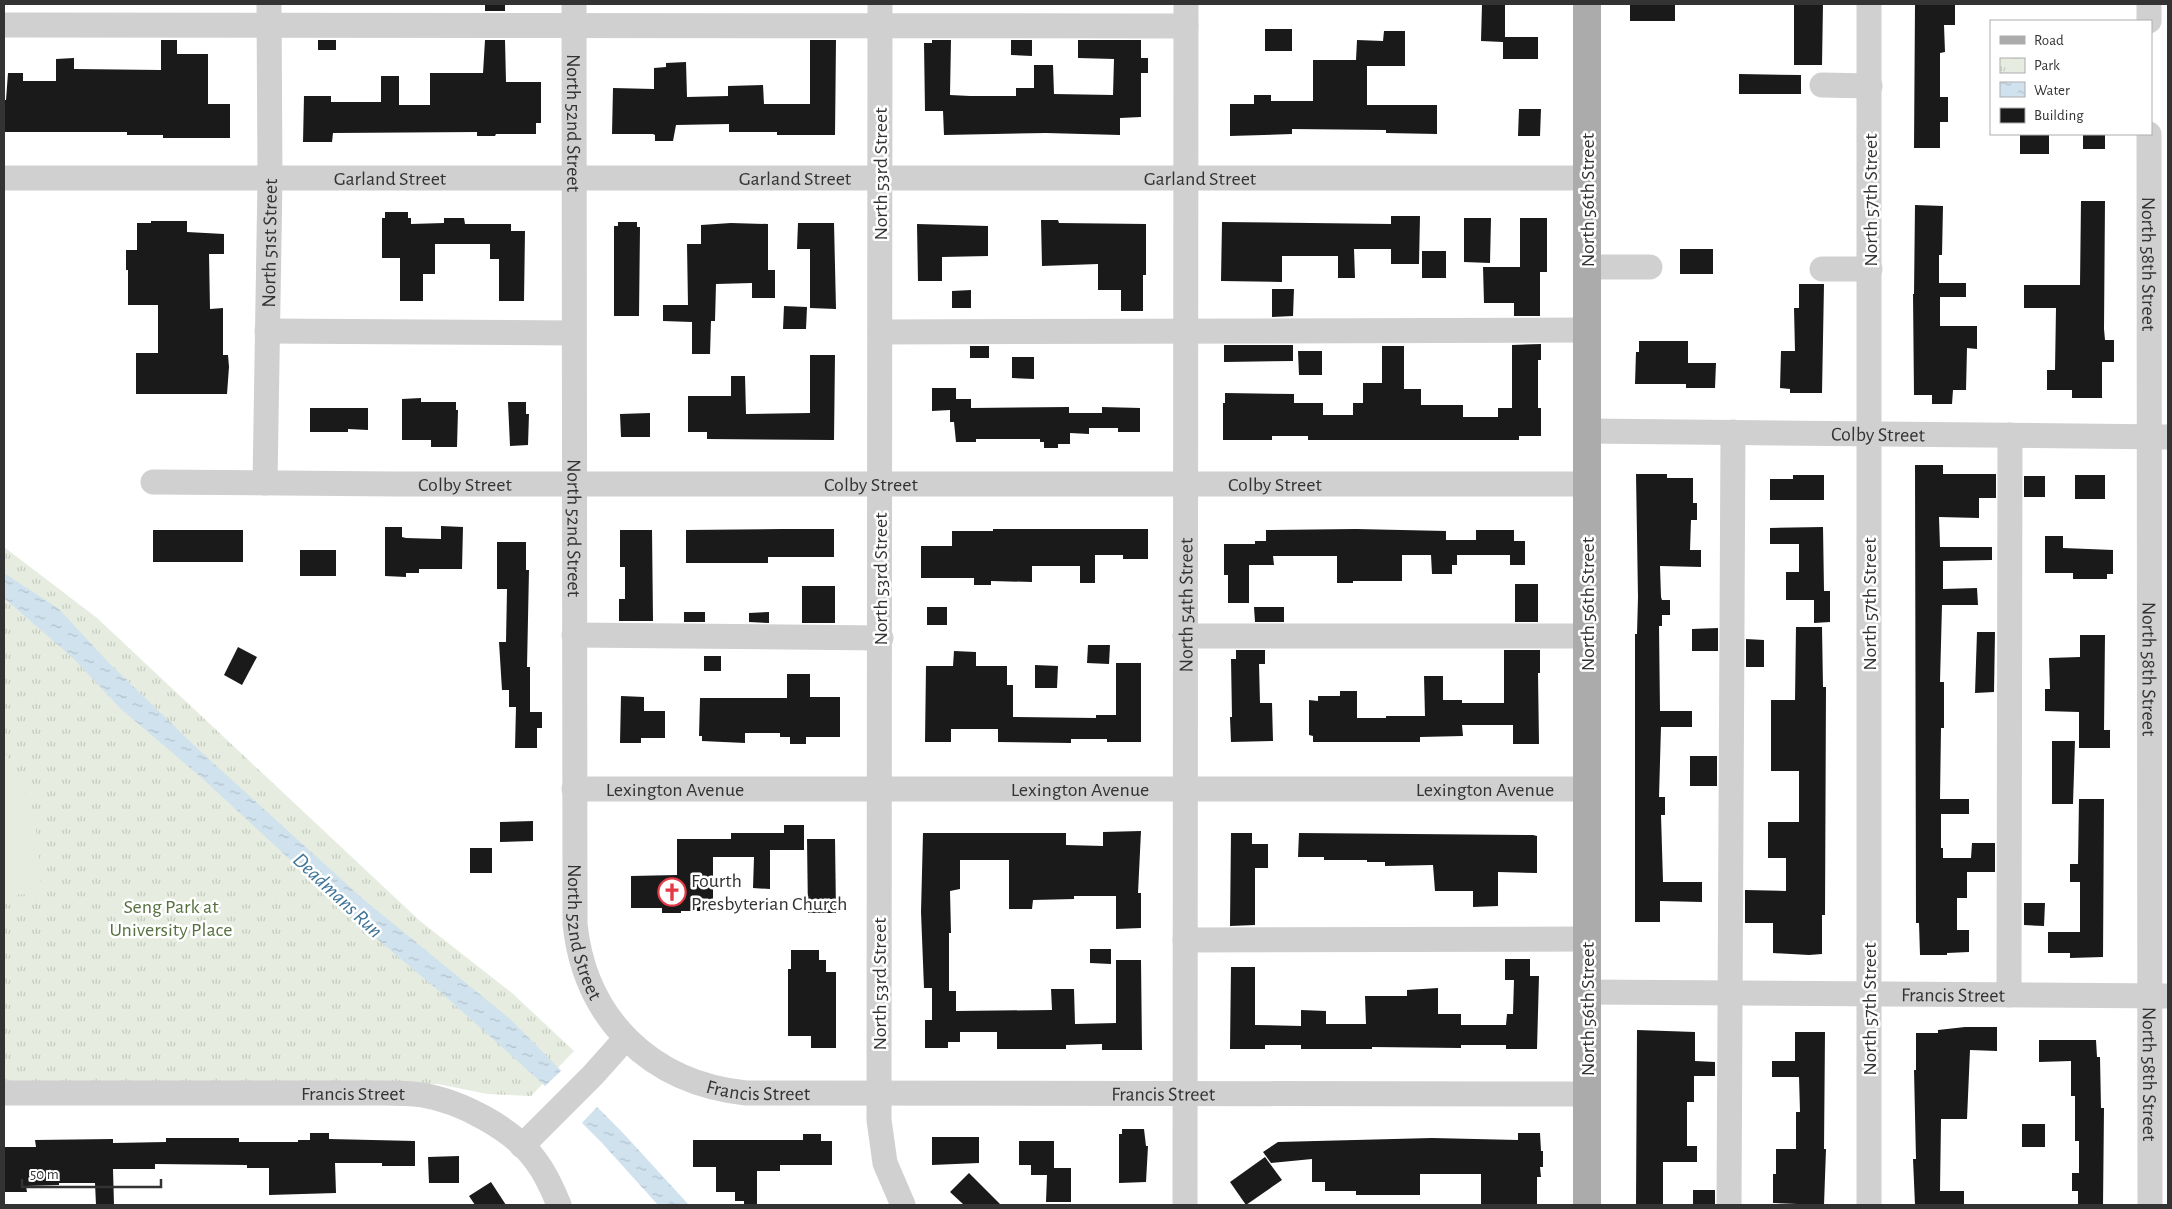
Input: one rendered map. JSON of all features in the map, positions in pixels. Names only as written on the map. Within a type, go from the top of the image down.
[{"type":"main road","name":"North 56th Street","points":[[1587,4],[1587,1205]]},
{"type":"street","name":"North 57th Street","points":[[1869,4],[1869,1205]]},
{"type":"street","points":[[2149,4],[2149,20]]},
{"type":"street","name":"North 52nd Street","points":[[574,14],[574,907],[578,949],[586,974],[600,1005],[626,1038]]},
{"type":"street","name":"North 53rd Street","points":[[880,14],[879,484],[881,638],[879,1094],[882,1152],[888,1173],[903,1205]]},
{"type":"street","points":[[4,25],[269,15],[1186,15]]},
{"type":"street","name":"North 51st Street","points":[[266,483],[270,179],[269,15]]},
{"type":"street","name":"North 54th Street","points":[[1185,1205],[1186,15]]},
{"type":"street","points":[[1822,85],[1870,86]]},
{"type":"street","name":"North 58th Street","points":[[2149,135],[2159,437],[2159,996],[2150,1205]]},
{"type":"street","name":"Garland Street","points":[[4,178],[1588,178]]},
{"type":"street","points":[[1587,267],[1650,267]]},
{"type":"street","points":[[1822,269],[1870,269]]},
{"type":"street","points":[[880,332],[1185,333],[1588,330]]},
{"type":"street","points":[[267,331],[574,333]]},
{"type":"street","name":"Colby Street","points":[[1587,431],[2159,437]]},
{"type":"street","points":[[1729,1205],[1733,432]]},
{"type":"street","points":[[2009,995],[2010,435]]},
{"type":"street","name":"Colby Street","points":[[153,482],[1587,484]]},
{"type":"street","points":[[574,635],[881,638]]},
{"type":"street","points":[[1186,636],[1587,636]]},
{"type":"street","name":"Lexington Avenue","points":[[574,789],[1587,789]]},
{"type":"street","points":[[1186,940],[1587,939]]},
{"type":"street","name":"Francis Street","points":[[1587,992],[2159,996]]},
{"type":"street","points":[[559,1205],[536,1160],[522,1146],[593,1075],[626,1038]]},
{"type":"street","name":"Francis Street","points":[[626,1038],[655,1062],[679,1076],[729,1092],[879,1094],[1587,1094]]},
{"type":"street","name":"Francis Street","points":[[4,1093],[383,1093],[421,1095],[452,1104],[477,1115],[500,1128],[522,1146]]},
{"type":"green space","name":"Seng Park at University Place","points":[[4,547],[97,618],[420,921],[512,993],[574,1051],[531,1096],[487,1094],[438,1084],[4,1085]]},
{"type":"green space","points":[[4,750],[23,787],[34,819],[39,853],[40,894],[4,895]]},
{"type":"water","name":"Deadmans Run","points":[[4,573],[59,609],[108,662],[200,751],[363,899],[510,1019],[623,1133],[689,1205],[658,1205],[602,1143],[541,1082],[446,997],[363,927],[203,779],[121,709],[73,658],[4,598]]},
{"type":"pier","points":[[563,1069],[599,1105],[580,1125],[543,1088]]},
{"type":"building","points":[[485,4],[505,4],[505,11],[485,11]]},
{"type":"building","points":[[1482,4],[1505,4],[1505,37],[1538,37],[1538,59],[1503,59],[1503,42],[1481,41]]},
{"type":"building","points":[[1630,4],[1675,4],[1675,21],[1630,21]]},
{"type":"building","points":[[1794,4],[1823,4],[1822,65],[1794,65]]},
{"type":"building","points":[[1915,4],[1955,4],[1955,25],[1944,25],[1945,52],[1940,53],[1940,97],[1948,97],[1948,122],[1940,122],[1940,148],[1914,148]]},
{"type":"building","points":[[1265,29],[1292,29],[1292,51],[1265,51]]},
{"type":"building","points":[[1384,31],[1405,31],[1405,66],[1367,66],[1367,105],[1437,105],[1437,134],[1386,133],[1386,130],[1292,129],[1292,134],[1230,136],[1230,104],[1254,104],[1254,95],[1271,95],[1271,101],[1313,101],[1313,60],[1356,60],[1357,40],[1383,41]]},
{"type":"building","points":[[161,40],[177,40],[177,54],[208,54],[208,104],[230,104],[230,138],[163,138],[163,135],[127,135],[127,132],[4,132],[4,100],[6,100],[8,73],[23,73],[23,81],[56,81],[56,59],[74,58],[74,69],[161,70]]},
{"type":"building","points":[[318,40],[336,40],[336,50],[318,50]]},
{"type":"building","points":[[485,40],[505,40],[506,82],[541,82],[541,123],[536,123],[536,134],[477,136],[477,132],[333,133],[332,142],[303,142],[304,96],[331,96],[331,102],[381,102],[381,76],[399,76],[399,105],[430,105],[430,73],[483,73]]},
{"type":"building","points":[[810,40],[836,40],[835,135],[777,135],[777,132],[729,132],[729,124],[676,125],[673,141],[655,141],[655,135],[653,134],[612,134],[613,88],[654,89],[654,68],[666,67],[666,63],[686,62],[687,97],[728,96],[728,86],[763,85],[764,104],[810,104]]},
{"type":"building","points":[[932,40],[951,40],[950,95],[1016,96],[1016,88],[1034,88],[1034,65],[1053,65],[1054,94],[1113,95],[1114,59],[1078,58],[1078,40],[1141,40],[1141,58],[1148,58],[1148,73],[1141,73],[1141,117],[1120,118],[1120,135],[1046,133],[944,135],[943,111],[925,111],[924,43],[932,43]]},
{"type":"building","points":[[1011,40],[1032,40],[1032,56],[1011,55]]},
{"type":"building","points":[[1739,74],[1801,75],[1801,94],[1739,94]]},
{"type":"building","points":[[1519,109],[1541,109],[1540,136],[1518,136]]},
{"type":"building","points":[[2020,135],[2049,135],[2049,154],[2020,154]]},
{"type":"building","points":[[2083,135],[2105,135],[2105,149],[2083,149]]},
{"type":"building","points":[[2081,201],[2105,201],[2104,329],[2105,340],[2114,340],[2114,362],[2102,362],[2102,398],[2072,398],[2072,390],[2047,390],[2047,370],[2055,370],[2056,308],[2024,308],[2024,285],[2080,285]]},
{"type":"building","points":[[1915,205],[1943,206],[1942,255],[1939,255],[1939,283],[1966,283],[1966,297],[1940,297],[1940,326],[1977,326],[1977,349],[1967,348],[1966,390],[1953,390],[1952,404],[1932,404],[1932,395],[1914,395],[1913,294]]},
{"type":"building","points":[[385,212],[408,212],[411,224],[444,223],[444,218],[464,218],[465,224],[511,224],[511,231],[525,231],[524,301],[499,301],[499,259],[490,259],[490,244],[435,244],[435,274],[423,274],[423,301],[400,301],[400,258],[382,258],[382,218],[385,218]]},
{"type":"building","points":[[1391,216],[1420,216],[1419,264],[1391,264],[1391,249],[1354,249],[1355,278],[1338,278],[1338,256],[1282,256],[1282,282],[1221,281],[1222,222],[1391,224]]},
{"type":"building","points":[[1464,218],[1491,218],[1490,263],[1464,262]]},
{"type":"building","points":[[1520,218],[1547,218],[1547,272],[1540,272],[1540,316],[1514,316],[1514,303],[1484,303],[1483,267],[1520,267]]},
{"type":"building","points":[[1041,220],[1058,220],[1059,223],[1146,224],[1146,275],[1143,275],[1143,311],[1121,311],[1121,290],[1098,290],[1098,264],[1042,266]]},
{"type":"building","points":[[151,221],[187,221],[187,232],[224,234],[224,254],[209,254],[210,309],[223,308],[223,355],[228,355],[229,367],[227,394],[136,394],[136,353],[158,353],[158,305],[128,305],[126,250],[137,250],[137,223],[151,223]]},
{"type":"building","points":[[618,222],[637,222],[637,227],[640,227],[639,316],[614,316],[614,226],[618,226]]},
{"type":"building","points":[[731,223],[768,224],[768,270],[775,270],[775,298],[752,298],[752,283],[716,284],[715,321],[711,321],[710,354],[692,354],[692,322],[663,321],[663,305],[688,305],[687,244],[701,244],[701,225]]},
{"type":"building","points":[[798,223],[834,223],[836,309],[810,308],[810,249],[797,249]]},
{"type":"building","points":[[917,224],[988,226],[988,256],[942,257],[942,281],[918,281]]},
{"type":"building","points":[[1680,249],[1713,249],[1713,274],[1680,274]]},
{"type":"building","points":[[1422,251],[1446,251],[1446,278],[1422,278]]},
{"type":"building","points":[[1799,284],[1824,284],[1822,393],[1790,393],[1790,389],[1780,388],[1781,351],[1795,351],[1794,308],[1799,308]]},
{"type":"building","points":[[1272,289],[1294,289],[1293,316],[1272,317]]},
{"type":"building","points":[[971,290],[971,308],[952,308],[952,291]]},
{"type":"building","points":[[784,306],[807,307],[806,329],[783,329]]},
{"type":"building","points":[[1639,341],[1688,341],[1688,363],[1716,363],[1715,388],[1686,388],[1686,384],[1635,384],[1636,352],[1639,352]]},
{"type":"building","points":[[1541,344],[1541,360],[1538,360],[1538,408],[1541,408],[1541,436],[1519,436],[1519,440],[1308,440],[1308,436],[1272,436],[1272,440],[1223,440],[1223,403],[1225,403],[1225,393],[1294,394],[1294,403],[1323,403],[1323,415],[1353,415],[1353,403],[1363,403],[1363,383],[1382,383],[1382,346],[1404,346],[1404,389],[1421,389],[1421,405],[1463,405],[1463,417],[1498,417],[1498,408],[1512,408],[1512,345]]},
{"type":"building","points":[[1224,345],[1293,345],[1293,361],[1224,362]]},
{"type":"building","points":[[970,346],[989,346],[989,358],[970,358]]},
{"type":"building","points":[[1298,351],[1322,351],[1322,375],[1299,375]]},
{"type":"building","points":[[810,355],[835,355],[834,440],[707,439],[707,432],[688,432],[688,396],[731,396],[731,376],[745,376],[746,414],[810,413]]},
{"type":"building","points":[[1012,357],[1034,357],[1034,379],[1012,378]]},
{"type":"building","points":[[932,388],[956,388],[956,399],[971,399],[971,408],[1069,407],[1069,413],[1102,413],[1102,407],[1140,408],[1140,432],[1118,432],[1118,428],[1089,428],[1089,434],[1070,433],[1070,444],[1058,444],[1058,448],[1044,448],[1044,442],[1040,442],[1040,439],[976,439],[976,442],[956,442],[954,422],[950,422],[950,410],[932,411]]},
{"type":"building","points":[[421,398],[421,402],[456,402],[456,410],[458,410],[457,447],[431,447],[431,440],[402,440],[402,399]]},
{"type":"building","points":[[508,402],[526,402],[526,414],[529,414],[528,445],[510,446]]},
{"type":"building","points":[[310,408],[368,408],[368,430],[348,429],[348,432],[310,432]]},
{"type":"building","points":[[650,413],[650,437],[621,437],[620,414]]},
{"type":"building","points":[[1915,465],[1943,465],[1943,474],[1996,474],[1996,498],[1979,498],[1979,518],[1939,517],[1940,547],[1992,547],[1992,560],[1943,561],[1943,589],[1977,588],[1978,605],[1942,605],[1940,682],[1944,682],[1944,728],[1941,728],[1940,799],[1969,799],[1969,814],[1941,814],[1941,848],[1943,848],[1943,858],[1971,858],[1972,843],[1995,843],[1995,872],[1967,872],[1967,898],[1957,898],[1957,930],[1969,930],[1969,952],[1947,953],[1947,955],[1920,955],[1919,923],[1916,923]]},
{"type":"building","points":[[1636,474],[1667,474],[1667,478],[1693,478],[1693,503],[1697,503],[1697,520],[1691,520],[1690,550],[1701,550],[1701,567],[1660,566],[1661,597],[1662,600],[1670,600],[1670,615],[1662,615],[1662,626],[1659,626],[1660,711],[1692,711],[1692,727],[1661,727],[1659,797],[1665,797],[1665,815],[1661,815],[1663,882],[1702,882],[1702,902],[1660,901],[1660,922],[1635,922],[1635,634],[1637,634],[1638,597]]},
{"type":"building","points":[[1793,475],[1824,475],[1824,500],[1770,500],[1770,479],[1793,479]]},
{"type":"building","points":[[2075,475],[2105,475],[2105,499],[2075,499]]},
{"type":"building","points":[[2024,476],[2045,476],[2045,497],[2024,497]]},
{"type":"building","points":[[441,526],[463,527],[462,569],[419,569],[419,573],[406,573],[406,577],[385,576],[385,527],[402,527],[402,537],[406,538],[441,539]]},
{"type":"building","points":[[1823,527],[1824,591],[1830,591],[1830,622],[1814,623],[1814,600],[1786,600],[1786,572],[1799,572],[1799,544],[1770,544],[1770,528]]},
{"type":"building","points":[[834,529],[834,557],[768,557],[768,563],[686,563],[686,530]]},
{"type":"building","points":[[993,529],[1148,529],[1148,559],[1123,559],[1123,555],[1095,555],[1095,583],[1080,583],[1080,566],[1032,566],[1032,582],[991,581],[991,585],[974,585],[974,578],[921,578],[921,546],[952,546],[952,531],[993,531]]},
{"type":"building","points":[[153,530],[243,530],[243,562],[153,562]]},
{"type":"building","points":[[620,530],[652,530],[653,621],[619,621],[619,599],[625,599],[625,567],[620,567]]},
{"type":"building","points":[[1266,530],[1446,531],[1446,540],[1476,540],[1476,530],[1514,530],[1514,541],[1525,541],[1525,565],[1510,565],[1510,555],[1457,555],[1457,565],[1452,565],[1452,574],[1432,574],[1431,555],[1402,555],[1402,581],[1353,581],[1353,583],[1337,583],[1337,556],[1273,556],[1274,565],[1249,565],[1249,603],[1228,603],[1228,575],[1224,575],[1224,544],[1255,544],[1255,541],[1266,541]]},
{"type":"building","points":[[2045,536],[2063,536],[2063,548],[2113,550],[2113,574],[2107,574],[2107,579],[2073,579],[2073,573],[2045,573]]},
{"type":"building","points":[[497,542],[526,542],[526,570],[529,570],[527,667],[530,667],[530,712],[542,712],[542,728],[537,728],[537,748],[515,748],[516,707],[509,707],[509,690],[502,690],[499,642],[506,642],[507,589],[497,589]]},
{"type":"building","points":[[300,550],[336,550],[336,576],[300,576]]},
{"type":"building","points":[[1515,584],[1538,584],[1538,622],[1515,622]]},
{"type":"building","points":[[802,586],[835,586],[835,623],[802,623]]},
{"type":"building","points":[[927,607],[947,607],[947,625],[927,625]]},
{"type":"building","points":[[1254,607],[1284,607],[1284,622],[1255,622]]},
{"type":"building","points":[[684,612],[705,612],[705,622],[684,622]]},
{"type":"building","points":[[769,612],[769,623],[749,622],[749,613]]},
{"type":"building","points":[[1796,627],[1822,627],[1823,687],[1826,687],[1825,915],[1822,915],[1822,954],[1809,955],[1773,953],[1773,923],[1745,923],[1745,890],[1786,891],[1786,858],[1768,858],[1768,822],[1799,822],[1799,771],[1771,771],[1771,700],[1795,700]]},
{"type":"building","points":[[1718,628],[1718,651],[1692,651],[1692,629]]},
{"type":"building","points":[[1977,632],[1995,632],[1994,692],[1975,693]]},
{"type":"building","points":[[2080,635],[2105,635],[2104,730],[2110,730],[2110,748],[2079,748],[2079,712],[2045,711],[2045,689],[2050,689],[2049,658],[2080,657]]},
{"type":"building","points":[[1746,639],[1764,640],[1764,667],[1746,667]]},
{"type":"building","points":[[1088,645],[1110,645],[1109,664],[1087,663]]},
{"type":"building","points":[[238,647],[257,657],[242,685],[224,675]]},
{"type":"building","points":[[1236,650],[1265,650],[1265,664],[1259,664],[1260,703],[1272,703],[1273,741],[1231,742],[1231,659],[1236,659]]},
{"type":"building","points":[[1504,650],[1540,650],[1540,673],[1538,673],[1539,744],[1513,744],[1513,725],[1462,725],[1463,736],[1420,737],[1420,742],[1313,742],[1313,736],[1309,735],[1309,700],[1318,701],[1318,696],[1340,696],[1340,691],[1357,691],[1357,718],[1425,716],[1424,676],[1443,676],[1443,700],[1462,700],[1462,703],[1504,703]]},
{"type":"building","points":[[954,651],[976,652],[976,666],[1007,666],[1007,685],[1013,685],[1013,717],[1096,718],[1096,715],[1116,715],[1116,663],[1141,663],[1141,742],[1107,742],[1107,739],[1071,739],[1071,743],[998,742],[998,729],[951,729],[951,742],[925,742],[926,666],[953,666]]},
{"type":"building","points":[[704,656],[721,656],[721,671],[704,671]]},
{"type":"building","points":[[1035,665],[1058,666],[1057,688],[1035,688]]},
{"type":"building","points":[[787,674],[810,674],[810,697],[840,697],[840,737],[806,737],[806,744],[790,744],[790,737],[780,737],[780,733],[745,733],[745,743],[702,741],[702,736],[699,736],[700,698],[787,698]]},
{"type":"building","points":[[621,696],[644,697],[644,711],[665,711],[665,738],[641,738],[641,743],[620,743]]},
{"type":"building","points":[[2052,741],[2075,741],[2073,804],[2052,804]]},
{"type":"building","points":[[1690,756],[1717,756],[1717,786],[1690,786]]},
{"type":"building","points":[[2079,799],[2104,799],[2103,957],[2070,958],[2070,953],[2048,953],[2048,932],[2080,932],[2080,882],[2070,882],[2070,864],[2078,864]]},
{"type":"building","points":[[533,821],[533,841],[500,842],[500,822]]},
{"type":"building","name":"Fourth Presbyterian Church","points":[[784,825],[804,825],[804,850],[770,850],[770,889],[753,888],[754,857],[713,857],[713,911],[662,913],[662,908],[631,908],[631,876],[677,875],[677,839],[731,839],[731,833],[784,833]]},
{"type":"building","points":[[1141,831],[1138,893],[1141,893],[1141,928],[1116,929],[1116,896],[1074,896],[1074,899],[1033,900],[1032,909],[1009,909],[1009,860],[960,860],[960,889],[950,891],[949,991],[956,991],[956,1011],[1052,1010],[1051,989],[1074,989],[1075,1024],[1116,1023],[1116,960],[1141,960],[1142,1050],[1102,1050],[1102,1044],[1066,1045],[1066,1049],[997,1049],[997,1032],[960,1032],[960,1042],[948,1042],[948,1048],[925,1048],[925,1020],[932,1020],[932,988],[924,988],[921,912],[923,833],[1066,833],[1066,845],[1103,846],[1103,832]]},
{"type":"building","points":[[1231,833],[1252,833],[1252,844],[1268,844],[1268,868],[1255,868],[1255,925],[1230,926]]},
{"type":"building","points":[[1299,833],[1533,835],[1537,836],[1537,873],[1498,872],[1498,906],[1473,907],[1473,891],[1435,891],[1433,865],[1385,866],[1385,862],[1367,862],[1367,860],[1324,860],[1324,857],[1298,857]]},
{"type":"building","points":[[807,839],[835,839],[836,913],[808,913]]},
{"type":"building","points":[[470,848],[492,848],[492,873],[470,873]]},
{"type":"building","points":[[2024,903],[2045,903],[2044,926],[2024,925]]},
{"type":"building","points":[[1090,949],[1111,949],[1111,964],[1090,963]]},
{"type":"building","points":[[791,950],[819,950],[819,960],[826,960],[826,972],[836,972],[836,1048],[811,1048],[811,1036],[788,1036],[788,969],[791,969]]},
{"type":"building","points":[[1505,959],[1530,959],[1530,976],[1539,976],[1537,1049],[1506,1049],[1506,1045],[1461,1045],[1461,1048],[1372,1047],[1372,1049],[1301,1049],[1301,1045],[1265,1045],[1265,1049],[1230,1049],[1231,967],[1255,967],[1255,1025],[1301,1026],[1301,1010],[1326,1011],[1326,1024],[1366,1024],[1365,996],[1407,996],[1407,990],[1438,988],[1438,1014],[1461,1014],[1461,1025],[1506,1025],[1507,1014],[1513,1014],[1514,980],[1505,980]]},
{"type":"building","points":[[1965,1027],[1997,1027],[1997,1051],[1970,1050],[1967,1119],[1941,1119],[1940,1191],[1964,1191],[1964,1205],[1915,1205],[1913,1159],[1916,1159],[1914,1070],[1916,1070],[1916,1033],[1938,1033],[1938,1030]]},
{"type":"building","points":[[1637,1030],[1695,1032],[1695,1061],[1715,1062],[1715,1076],[1694,1076],[1694,1102],[1687,1102],[1687,1146],[1697,1146],[1697,1162],[1663,1162],[1663,1205],[1636,1205]]},
{"type":"building","points":[[1795,1032],[1825,1032],[1824,1149],[1826,1149],[1824,1205],[1773,1203],[1773,1174],[1776,1174],[1776,1149],[1796,1149],[1796,1112],[1800,1112],[1799,1077],[1772,1077],[1772,1061],[1795,1061]]},
{"type":"building","points":[[2039,1040],[2096,1040],[2097,1057],[2100,1057],[2101,1108],[2104,1108],[2103,1205],[2078,1205],[2078,1191],[2072,1191],[2072,1173],[2079,1173],[2079,1141],[2075,1141],[2075,1096],[2071,1096],[2071,1061],[2039,1062]]},
{"type":"building","points":[[2022,1124],[2045,1124],[2045,1147],[2022,1147]]},
{"type":"building","points":[[1122,1129],[1144,1129],[1146,1146],[1148,1146],[1146,1182],[1119,1183],[1119,1134],[1122,1134]]},
{"type":"building","points":[[310,1133],[329,1133],[329,1139],[415,1141],[415,1166],[382,1166],[382,1163],[335,1163],[336,1193],[269,1195],[269,1168],[247,1168],[247,1165],[155,1164],[155,1169],[113,1169],[114,1205],[96,1205],[95,1183],[59,1183],[59,1185],[26,1186],[27,1192],[4,1192],[4,1147],[36,1147],[35,1140],[113,1139],[113,1143],[166,1142],[166,1138],[239,1138],[239,1142],[298,1142],[298,1140],[310,1140]]},
{"type":"building","points":[[1518,1133],[1540,1133],[1543,1167],[1540,1167],[1541,1177],[1537,1177],[1537,1205],[1481,1205],[1481,1174],[1420,1174],[1420,1195],[1356,1195],[1356,1191],[1325,1191],[1325,1182],[1312,1182],[1312,1159],[1271,1163],[1263,1152],[1278,1142],[1432,1138],[1518,1140]]},
{"type":"building","points":[[803,1134],[821,1134],[821,1141],[832,1141],[832,1165],[780,1165],[780,1171],[757,1171],[757,1205],[744,1205],[744,1201],[735,1201],[735,1192],[716,1192],[716,1167],[693,1167],[693,1140],[803,1140]]},
{"type":"building","points":[[932,1137],[979,1137],[979,1163],[932,1165]]},
{"type":"building","points":[[1019,1141],[1054,1141],[1054,1168],[1071,1168],[1071,1202],[1046,1202],[1047,1175],[1031,1175],[1031,1165],[1019,1165]]},
{"type":"building","points":[[459,1156],[459,1183],[429,1183],[428,1157]]},
{"type":"building","points":[[1265,1157],[1282,1180],[1246,1205],[1230,1182]]},
{"type":"building","points":[[969,1173],[1001,1205],[964,1205],[950,1192]]},
{"type":"building","points":[[491,1182],[506,1205],[475,1205],[469,1196]]},
{"type":"building","points":[[1693,1190],[1715,1190],[1715,1205],[1693,1205]]},
{"type":"place","name":"Fourth Presbyterian Church","points":[[672,892]]}]
